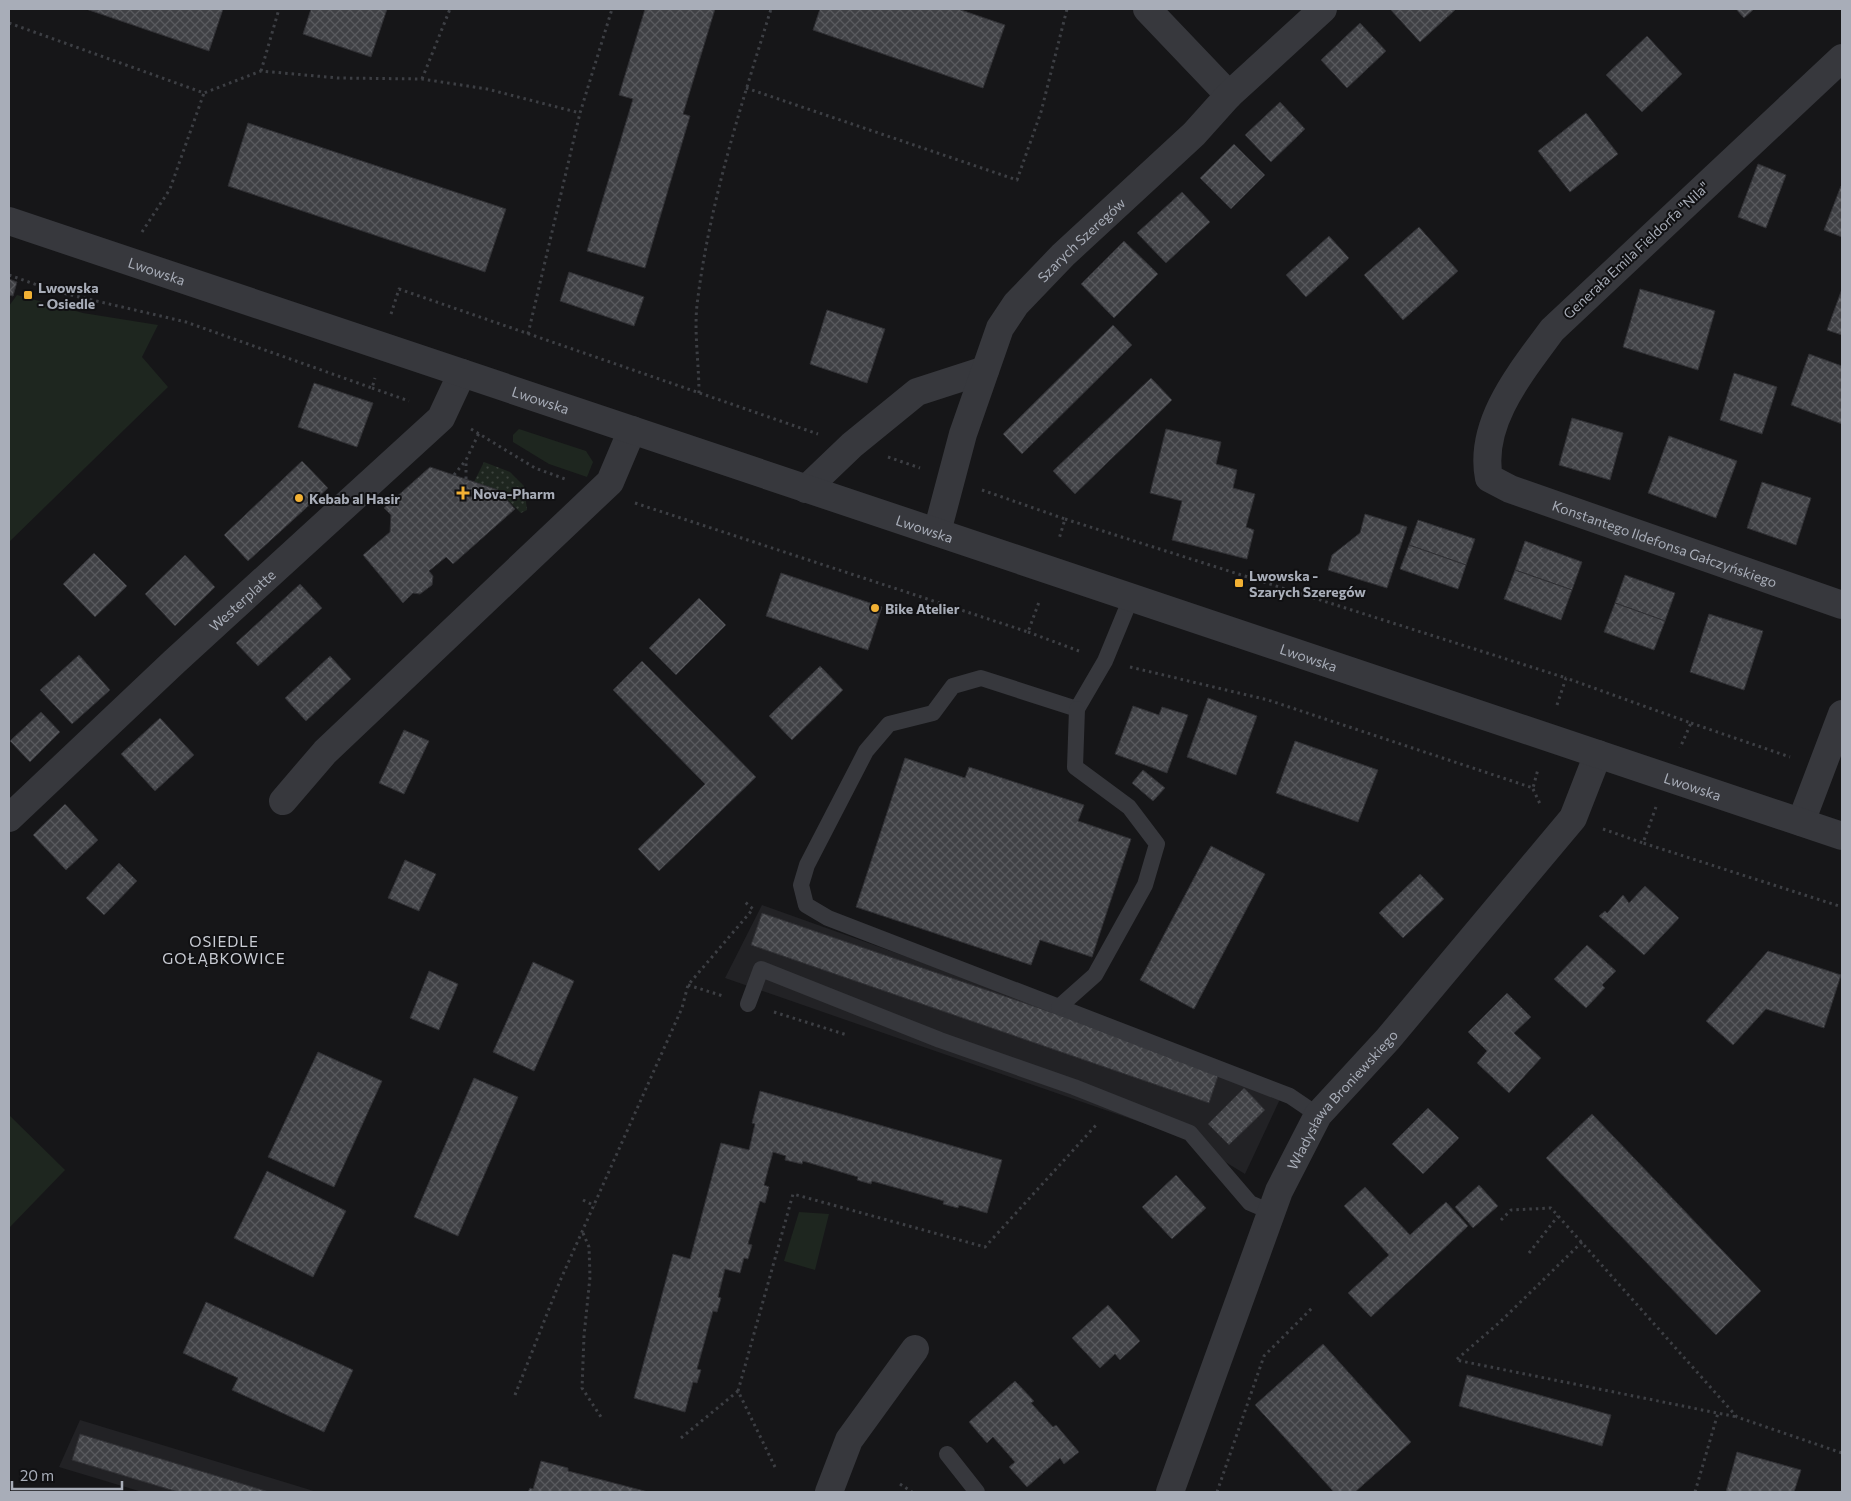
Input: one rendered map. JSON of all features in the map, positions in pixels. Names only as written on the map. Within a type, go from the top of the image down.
[{"type":"street","points":[[1147,9],[1229,95]]},
{"type":"street","name":"Szarych Szeregów","points":[[936,532],[963,434],[985,370],[1000,328],[1016,304],[1063,255],[1194,134],[1229,95],[1323,9]]},
{"type":"street","name":"Generała Emila Fieldorfa \"Nila\"","points":[[1489,478],[1486,462],[1489,443],[1500,410],[1519,374],[1552,330],[1842,58]]},
{"type":"street","name":"Lwowska","points":[[9,221],[1842,836]]},
{"type":"street","points":[[806,489],[852,446],[917,392],[985,370]]},
{"type":"street","name":"Westerplatte","points":[[9,818],[181,656],[441,418],[462,373]]},
{"type":"street","points":[[283,801],[325,752],[610,482],[632,430]]},
{"type":"street","name":"Konstantego Ildefonsa Gałczyńskiego","points":[[1489,478],[1510,489],[1842,605]]},
{"type":"street","points":[[1801,822],[1842,714]]},
{"type":"street","name":"Władysława Broniewskiego","points":[[1170,1492],[1279,1191],[1318,1115],[1388,1039],[1573,818],[1598,754]]},
{"type":"street","points":[[829,1492],[849,1440],[915,1349]]},
{"type":"lane","points":[[1059,1007],[1095,974],[1145,885],[1157,844],[1129,807],[1075,767],[1077,709],[1105,661],[1131,598]]},
{"type":"lane","points":[[1077,709],[981,678],[953,686],[933,713],[889,724],[866,751],[807,865],[801,884],[806,905],[828,918],[1290,1096],[1318,1115]]},
{"type":"lane","points":[[748,1004],[761,969],[940,1040],[1074,1087],[1190,1133],[1250,1203],[1271,1212]]},
{"type":"lane","points":[[947,1454],[977,1492]]},
{"type":"path","points":[[261,71],[280,9]]},
{"type":"path","points":[[422,79],[450,9]]},
{"type":"path","points":[[528,334],[580,113],[612,9]]},
{"type":"path","points":[[700,393],[697,307],[713,219],[732,134],[771,9]]},
{"type":"path","points":[[746,88],[1016,180],[1041,112],[1067,9]]},
{"type":"path","points":[[9,23],[204,93],[261,71],[338,78],[422,79],[487,89],[580,113]]},
{"type":"path","points":[[141,233],[170,189],[204,93]]},
{"type":"path","points":[[9,275],[54,291],[186,322],[413,403],[418,408],[441,418],[464,425],[535,468],[600,492],[804,557],[1028,632],[1065,519]]},
{"type":"path","points":[[389,320],[399,289],[1065,519],[1566,678]]},
{"type":"path","points":[[372,388],[383,346]]},
{"type":"path","points":[[454,474],[466,460],[479,434]]},
{"type":"path","points":[[466,460],[466,479]]},
{"type":"path","points":[[1691,723],[1822,768]]},
{"type":"path","points":[[1667,777],[1643,843],[1842,907]]},
{"type":"path","points":[[515,1395],[560,1281],[682,1008],[688,986],[753,910],[745,902]]},
{"type":"path","points":[[681,1438],[738,1391],[793,1194],[985,1247],[1104,1117]]},
{"type":"path","points":[[583,1200],[595,1206]]},
{"type":"path","points":[[1501,1220],[1511,1210],[1551,1208],[1737,1417]]},
{"type":"path","points":[[1529,1253],[1558,1216]]},
{"type":"path","points":[[583,1233],[589,1247],[590,1277],[584,1336],[582,1388],[601,1417]]},
{"type":"path","points":[[1582,1242],[1500,1322],[1456,1360],[1718,1412],[1842,1453]]},
{"type":"path","points":[[1217,1492],[1264,1356],[1312,1308]]},
{"type":"path","points":[[738,1391],[776,1467]]},
{"type":"path","points":[[1695,1492],[1718,1412]]},
{"type":"path","points":[[900,1484],[912,1492]]},
{"type":"shaded area","points":[[17,295],[83,313],[158,325],[142,357],[168,387],[9,542],[9,306]]},
{"type":"shaded area","points":[[519,429],[586,451],[593,462],[587,477],[549,464],[513,442],[513,435]]},
{"type":"shaded area","points":[[484,462],[510,472],[524,486],[527,510],[521,513],[498,490],[474,482]]},
{"type":"shaded area","points":[[762,905],[983,984],[1281,1097],[1245,1174],[1186,1138],[725,978]]},
{"type":"shaded area","points":[[9,1115],[65,1170],[9,1228]]},
{"type":"shaded area","points":[[799,1212],[829,1214],[815,1270],[784,1261]]},
{"type":"shaded area","points":[[80,1420],[317,1492],[142,1492],[59,1467]]},
{"type":"building","points":[[86,9],[223,9],[209,51]]},
{"type":"building","points":[[311,9],[387,9],[371,57],[303,34]]},
{"type":"building","points":[[645,9],[715,9],[683,114],[690,116],[645,268],[587,251],[633,99],[619,95]]},
{"type":"building","points":[[820,9],[958,9],[1005,25],[983,88],[813,30]]},
{"type":"building","points":[[1390,9],[1456,9],[1420,42]]},
{"type":"building","points":[[1736,9],[1754,9],[1744,18]]},
{"type":"building","points":[[1360,23],[1386,51],[1347,88],[1321,60]]},
{"type":"building","points":[[1647,36],[1682,74],[1642,112],[1606,75]]},
{"type":"building","points":[[1280,102],[1305,129],[1271,162],[1245,135]]},
{"type":"building","points":[[1586,113],[1618,154],[1570,192],[1538,151]]},
{"type":"building","points":[[248,123],[506,209],[485,272],[228,186]]},
{"type":"building","points":[[1234,144],[1265,175],[1231,209],[1200,178]]},
{"type":"building","points":[[1758,164],[1786,175],[1766,228],[1738,217]]},
{"type":"building","points":[[1842,187],[1842,237],[1824,230]]},
{"type":"building","points":[[1182,192],[1210,222],[1166,263],[1137,233]]},
{"type":"building","points":[[1419,227],[1458,271],[1403,320],[1364,275]]},
{"type":"building","points":[[1329,236],[1349,258],[1306,297],[1286,275]]},
{"type":"building","points":[[1124,241],[1158,274],[1114,318],[1081,284]]},
{"type":"building","points":[[569,272],[644,297],[634,326],[560,301]]},
{"type":"building","points":[[9,279],[17,282],[13,296],[9,295]]},
{"type":"building","points":[[1640,289],[1715,311],[1698,370],[1623,347]]},
{"type":"building","points":[[1842,289],[1842,335],[1827,330]]},
{"type":"building","points":[[827,310],[885,329],[867,383],[810,364]]},
{"type":"building","points":[[1113,325],[1132,345],[1022,454],[1003,434]]},
{"type":"building","points":[[1809,354],[1842,366],[1842,424],[1791,405]]},
{"type":"building","points":[[1734,373],[1777,387],[1762,434],[1720,420]]},
{"type":"building","points":[[1151,378],[1172,400],[1075,494],[1053,471]]},
{"type":"building","points":[[314,383],[373,403],[357,447],[298,427]]},
{"type":"building","points":[[1572,418],[1623,433],[1610,480],[1559,465]]},
{"type":"building","points":[[1166,429],[1221,442],[1216,464],[1237,470],[1233,488],[1255,494],[1246,527],[1254,530],[1247,559],[1172,540],[1182,501],[1150,493]]},
{"type":"building","points":[[1669,436],[1737,461],[1716,518],[1648,493]]},
{"type":"building","points":[[302,461],[328,488],[248,561],[224,535]]},
{"type":"building","points":[[430,467],[498,490],[515,509],[453,564],[446,557],[429,571],[433,576],[432,585],[420,594],[413,593],[403,603],[363,555],[390,532],[391,515],[384,508]]},
{"type":"building","points":[[1762,482],[1811,498],[1796,545],[1747,528]]},
{"type":"building","points":[[1365,514],[1407,527],[1387,588],[1328,570],[1332,555],[1360,533]]},
{"type":"building","points":[[1418,520],[1475,539],[1466,565],[1409,545]]},
{"type":"building","points":[[1525,541],[1582,562],[1572,590],[1515,570]]},
{"type":"building","points":[[1409,545],[1466,565],[1458,589],[1400,569]]},
{"type":"building","points":[[94,553],[127,586],[95,617],[63,584]]},
{"type":"building","points":[[185,555],[215,587],[175,626],[145,594]]},
{"type":"building","points":[[1515,570],[1572,590],[1561,620],[1504,599]]},
{"type":"building","points":[[781,573],[882,607],[868,650],[766,616]]},
{"type":"building","points":[[1625,575],[1675,593],[1665,621],[1615,603]]},
{"type":"building","points":[[300,584],[322,608],[258,666],[236,643]]},
{"type":"building","points":[[699,598],[726,625],[676,675],[649,648]]},
{"type":"building","points":[[1615,603],[1665,621],[1654,650],[1604,632]]},
{"type":"building","points":[[1709,614],[1763,631],[1744,690],[1690,672]]},
{"type":"building","points":[[79,655],[110,690],[72,724],[40,690]]},
{"type":"building","points":[[330,656],[351,679],[306,721],[285,698]]},
{"type":"building","points":[[642,661],[756,777],[659,871],[638,849],[705,784],[613,690]]},
{"type":"building","points":[[820,666],[843,690],[792,740],[769,716]]},
{"type":"building","points":[[1208,698],[1257,716],[1236,775],[1187,757]]},
{"type":"building","points":[[1133,706],[1159,715],[1162,707],[1188,715],[1167,773],[1115,754]]},
{"type":"building","points":[[41,712],[60,732],[30,762],[10,741]]},
{"type":"building","points":[[160,718],[194,755],[155,791],[121,754]]},
{"type":"building","points":[[404,730],[429,741],[404,794],[379,783]]},
{"type":"building","points":[[1295,741],[1378,770],[1358,822],[1276,793]]},
{"type":"building","points":[[905,758],[965,778],[969,767],[1084,805],[1078,821],[1131,839],[1092,957],[1040,940],[1031,965],[856,907]]},
{"type":"building","points":[[1143,770],[1165,788],[1153,801],[1132,783]]},
{"type":"building","points":[[65,804],[98,840],[66,870],[33,835]]},
{"type":"building","points":[[1211,846],[1265,874],[1194,1009],[1140,980]]},
{"type":"building","points":[[405,860],[436,874],[419,911],[388,898]]},
{"type":"building","points":[[119,863],[137,881],[104,915],[86,898]]},
{"type":"building","points":[[1420,874],[1444,899],[1403,938],[1379,913]]},
{"type":"building","points":[[1645,886],[1679,918],[1644,955],[1599,916],[1605,911],[1607,913],[1623,895],[1629,903]]},
{"type":"building","points":[[762,913],[1220,1070],[1209,1103],[751,945]]},
{"type":"building","points":[[1587,945],[1616,971],[1602,985],[1605,988],[1586,1008],[1554,979]]},
{"type":"building","points":[[1768,951],[1841,975],[1824,1028],[1766,1009],[1733,1045],[1706,1021]]},
{"type":"building","points":[[533,962],[574,981],[534,1071],[493,1052]]},
{"type":"building","points":[[429,971],[458,984],[439,1030],[410,1018]]},
{"type":"building","points":[[1507,993],[1531,1017],[1514,1033],[1541,1058],[1509,1093],[1477,1063],[1487,1051],[1468,1032]]},
{"type":"building","points":[[318,1052],[382,1081],[334,1187],[268,1157]]},
{"type":"building","points":[[474,1078],[518,1097],[458,1236],[414,1217]]},
{"type":"building","points":[[1244,1088],[1265,1110],[1229,1145],[1208,1124]]},
{"type":"building","points":[[760,1091],[1002,1160],[987,1213],[959,1205],[958,1208],[943,1204],[944,1201],[872,1181],[871,1184],[857,1180],[858,1177],[803,1161],[802,1164],[785,1160],[786,1156],[773,1152],[764,1185],[769,1187],[765,1203],[760,1201],[748,1244],[752,1245],[748,1259],[744,1258],[740,1273],[725,1269],[718,1297],[721,1298],[717,1312],[713,1311],[697,1369],[701,1370],[697,1383],[693,1382],[685,1412],[634,1398],[673,1254],[690,1259],[721,1143],[749,1150],[755,1124],[752,1123]]},
{"type":"building","points":[[1428,1108],[1459,1138],[1423,1174],[1392,1144]]},
{"type":"building","points":[[1592,1114],[1761,1291],[1716,1335],[1546,1158]]},
{"type":"building","points":[[267,1171],[346,1211],[313,1277],[234,1238]]},
{"type":"building","points":[[1176,1175],[1206,1208],[1172,1239],[1142,1207]]},
{"type":"building","points":[[1479,1185],[1498,1206],[1473,1228],[1455,1207]]},
{"type":"building","points":[[1365,1187],[1410,1235],[1446,1202],[1468,1226],[1371,1317],[1348,1293],[1389,1255],[1344,1206]]},
{"type":"building","points":[[206,1302],[353,1370],[324,1432],[232,1390],[238,1378],[183,1353]]},
{"type":"building","points":[[1108,1305],[1140,1341],[1120,1360],[1115,1354],[1100,1368],[1072,1338]]},
{"type":"building","points":[[1323,1344],[1411,1442],[1355,1492],[1334,1492],[1255,1405]]},
{"type":"building","points":[[1467,1375],[1611,1415],[1602,1446],[1459,1406]]},
{"type":"building","points":[[1015,1381],[1034,1401],[1031,1403],[1053,1427],[1056,1425],[1079,1452],[1064,1464],[1060,1458],[1027,1487],[1009,1467],[1015,1462],[993,1437],[987,1443],[969,1422]]},
{"type":"building","points":[[80,1434],[269,1492],[178,1492],[72,1460]]},
{"type":"building","points":[[1737,1452],[1801,1470],[1794,1492],[1726,1492]]},
{"type":"building","points":[[541,1461],[568,1468],[568,1471],[648,1492],[528,1492],[530,1488],[533,1489]]},
{"type":"place","name":"Lwowska - Osiedle","points":[[28,295]]},
{"type":"place","name":"Nova-Pharm","points":[[463,493]]},
{"type":"place","name":"Kebab al Hasir","points":[[299,498]]},
{"type":"place","name":"Lwowska - Szarych Szeregów","points":[[1239,583]]},
{"type":"place","name":"Bike Atelier","points":[[875,608]]},
{"type":"district","name":"OSIEDLE GOŁĄBKOWICE","points":[[224,950]]}]
